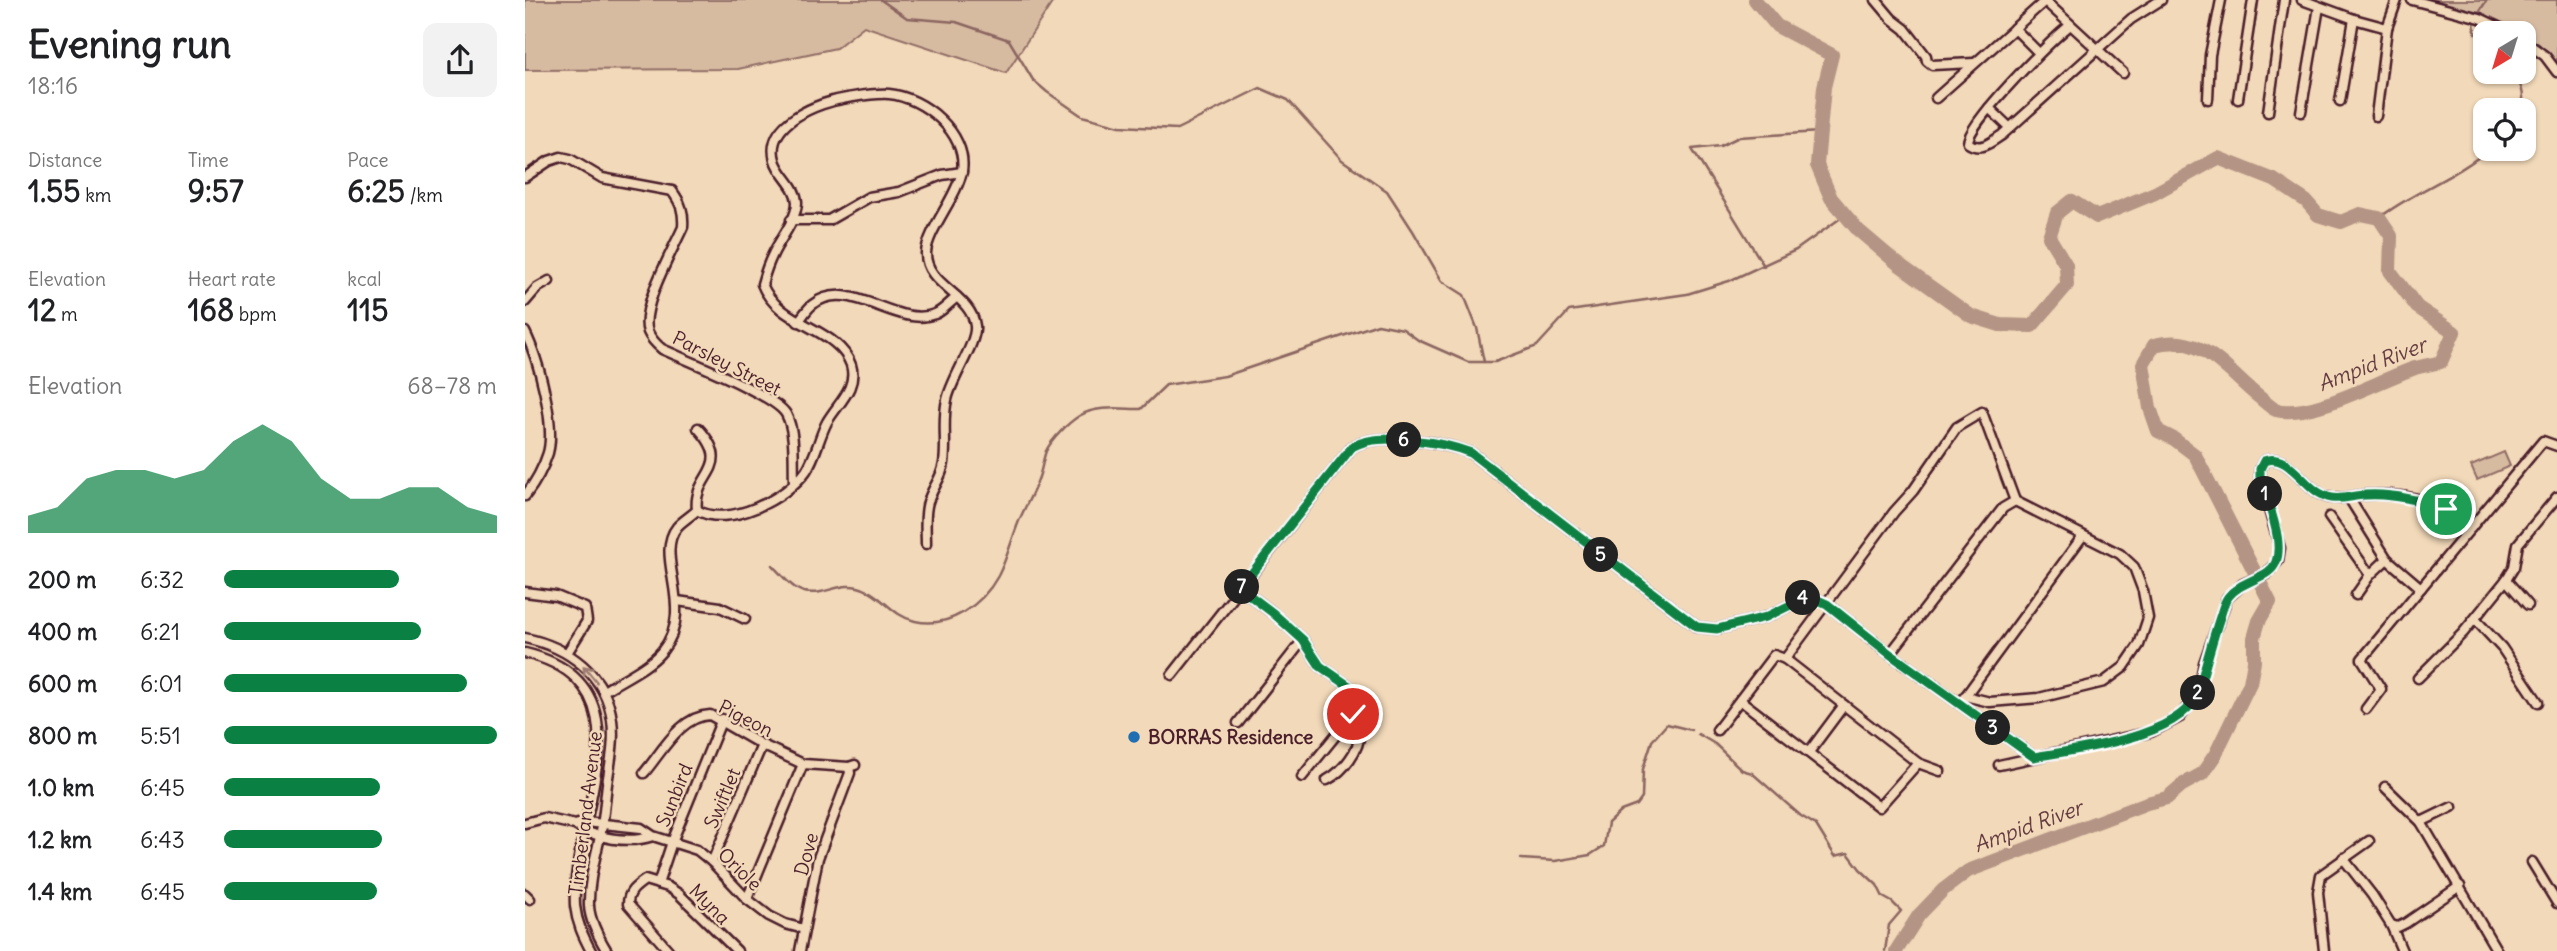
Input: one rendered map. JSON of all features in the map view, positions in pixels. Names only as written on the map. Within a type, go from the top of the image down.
[{"type":"street","points":[[1876,0],[1892,19],[1905,29],[1932,65],[1974,63]]},
{"type":"street","points":[[1936,98],[2045,0],[2069,26],[2123,74]]},
{"type":"street","points":[[2069,26],[2039,53],[1989,108],[1970,135],[1968,144],[1976,148],[1988,145],[2131,19],[2161,0]]},
{"type":"street","points":[[2208,99],[2210,55],[2221,0]]},
{"type":"street","points":[[2238,99],[2253,0]]},
{"type":"street","points":[[2268,112],[2284,0]]},
{"type":"street","points":[[2302,0],[2387,28]]},
{"type":"street","points":[[2376,116],[2387,28],[2396,0]]},
{"type":"street","points":[[2412,0],[2486,21]]},
{"type":"street","points":[[2301,112],[2319,7]]},
{"type":"street","points":[[2340,101],[2354,19]]},
{"type":"street","points":[[2014,28],[2039,53]]},
{"type":"street","points":[[2536,49],[2545,56],[2557,72]]},
{"type":"street","points":[[697,510],[713,516],[751,509],[771,501],[794,483],[806,471],[827,422],[849,391],[853,378],[846,355],[838,345],[772,303],[762,284],[766,269],[791,220],[797,202],[792,187],[775,159],[774,146],[778,134],[795,118],[837,100],[889,94],[920,103],[950,130],[958,142],[962,157],[962,172],[926,253],[929,267],[971,313],[975,326],[974,336],[953,378],[946,401],[944,463],[929,499],[926,544]]},
{"type":"street","points":[[1989,108],[2010,128]]},
{"type":"street","name":"Parsley Street","points":[[525,177],[549,161],[561,157],[570,159],[602,178],[672,191],[684,214],[683,227],[650,304],[646,318],[647,330],[652,340],[662,349],[763,396],[782,409],[792,432],[794,483]]},
{"type":"street","points":[[791,220],[828,220],[869,197],[899,192],[942,175],[962,172]]},
{"type":"street","points":[[525,302],[537,288],[549,281]]},
{"type":"street","points":[[798,322],[810,306],[820,300],[839,296],[918,317],[936,313],[957,297]]},
{"type":"street","points":[[525,332],[535,353],[549,421],[548,451],[537,481],[525,496]]},
{"type":"street","points":[[1785,659],[1894,512],[1913,491],[1957,426],[1982,412],[2015,501],[2127,560],[2134,567],[2143,591],[2148,618],[2139,645],[2124,667],[2116,676],[2104,682],[2039,698],[1990,702],[1965,696]]},
{"type":"street","points":[[604,691],[660,654],[675,625],[677,601],[670,563],[670,546],[677,527],[697,510],[697,499],[709,473],[714,450],[710,440],[698,428]]},
{"type":"street","points":[[1172,676],[1352,447],[1362,440],[1384,437],[1459,448],[1471,453],[1697,627],[1717,629],[1766,617],[1809,596],[1827,604],[1959,705],[2034,757]]},
{"type":"street","points":[[2366,709],[2381,689],[2362,659],[2543,441],[2557,446]]},
{"type":"street","points":[[1999,765],[2151,732],[2180,718],[2198,692],[2204,663],[2227,598],[2243,584],[2273,568],[2278,561],[2280,548],[2260,478],[2264,461],[2272,458],[2283,461],[2315,491],[2331,498],[2363,495],[2419,499],[2446,509],[2471,528]]},
{"type":"street","points":[[2418,678],[2475,619],[2506,580],[2514,567],[2518,544],[2557,497]]},
{"type":"street","points":[[2349,498],[2387,559],[2421,588]]},
{"type":"street","points":[[1890,654],[2003,508],[2015,501]]},
{"type":"street","points":[[2329,517],[2370,575]]},
{"type":"street","points":[[1959,705],[2082,537]]},
{"type":"street","points":[[2356,595],[2370,575],[2387,559]]},
{"type":"street","points":[[2506,580],[2528,605]]},
{"type":"street","points":[[1240,588],[1303,640],[1320,666],[1349,686],[1354,695],[1353,714],[1359,730],[1359,743],[1340,773],[1327,780]]},
{"type":"street","points":[[525,592],[556,596],[585,608],[587,621],[567,653]]},
{"type":"street","points":[[677,601],[720,607],[745,619]]},
{"type":"street","points":[[2475,619],[2502,648],[2538,702]]},
{"type":"street","name":"Timberland Avenue","points":[[525,638],[543,642],[567,653],[586,667],[604,691],[613,722],[589,910],[597,934],[607,951]]},
{"type":"street","points":[[1238,723],[1303,640]]},
{"type":"street","name":"Timberland Avenue","points":[[525,653],[550,660],[567,670],[579,681],[595,708],[600,742],[584,826],[575,905],[579,929],[591,951]]},
{"type":"street","points":[[1717,730],[1774,655],[1785,659],[1918,763],[1940,771]]},
{"type":"street","points":[[1739,700],[1879,807],[1918,763]]},
{"type":"street","points":[[1809,752],[1844,705]]},
{"type":"street","points":[[1302,777],[1353,714]]},
{"type":"street","name":"Pigeon","points":[[644,773],[686,723],[701,715],[722,719],[762,745],[803,764],[852,766]]},
{"type":"street","name":"Sunbird","points":[[658,884],[672,842],[722,719]]},
{"type":"street","name":"Swiftlet","points":[[712,862],[762,745]]},
{"type":"street","points":[[747,899],[803,764]]},
{"type":"street","name":"Dove","points":[[800,951],[818,858],[852,766]]},
{"type":"street","points":[[2385,787],[2421,822],[2497,951]]},
{"type":"street","points":[[2421,822],[2452,807]]},
{"type":"street","points":[[525,823],[544,818],[584,826],[600,835],[626,840],[641,840],[653,836]]},
{"type":"street","name":"Oriole","points":[[584,826],[602,824],[641,828],[653,836],[697,850],[747,899],[769,916],[804,929]]},
{"type":"street","points":[[2323,951],[2318,892],[2321,875],[2369,841]]},
{"type":"street","points":[[2343,858],[2372,895],[2391,925],[2402,951]]},
{"type":"street","points":[[2532,862],[2557,903]]},
{"type":"street","points":[[658,884],[645,880],[628,896],[628,904],[669,951]]},
{"type":"street","name":"Myna","points":[[658,884],[679,894],[737,951]]},
{"type":"street","points":[[2391,925],[2398,927],[2406,923],[2459,887]]},
{"type":"shaded area","points":[[525,0],[1054,0],[1006,73],[864,26],[836,48],[738,69],[525,70]]},
{"type":"shaded area","points":[[2425,0],[2557,0],[2557,64],[2536,42],[2536,21],[2493,21]]},
{"type":"shaded area","points":[[2504,452],[2510,466],[2477,480],[2471,466]]},
{"type":"waterway","points":[[881,0],[907,18],[956,22],[1009,40],[1033,80],[1047,92],[1082,116],[1120,126],[1177,129],[1260,88],[1288,100],[1342,160],[1387,191],[1442,281],[1464,295],[1477,328],[1484,362]]},
{"type":"waterway","name":"Ampid River","points":[[1755,0],[1777,26],[1832,55],[1824,87],[1817,165],[1831,198],[1858,230],[1897,263],[1971,316],[2000,325],[2032,326],[2067,285],[2066,265],[2049,237],[2057,213],[2072,201],[2097,217],[2155,193],[2218,158],[2274,180],[2306,201],[2318,215],[2341,222],[2360,214],[2379,218],[2391,236],[2390,271],[2417,307],[2454,332],[2441,362],[2415,368],[2326,404],[2291,411],[2272,408],[2213,356],[2200,349],[2171,342],[2154,345],[2143,364],[2150,408],[2158,431],[2195,455],[2270,602],[2259,621],[2254,638],[2250,683],[2215,755],[2202,774],[2182,785],[2167,798],[2147,803],[1968,871],[1943,890],[1919,915],[1896,951]]},
{"type":"waterway","points":[[2479,12],[2487,0]]},
{"type":"waterway","points":[[2519,84],[2523,98]]},
{"type":"waterway","points":[[1764,266],[1692,149],[1720,146],[1739,137],[1820,132]]},
{"type":"waterway","points":[[2379,218],[2473,161]]},
{"type":"waterway","points":[[772,565],[791,584],[804,592],[857,587],[872,593],[907,619],[928,623],[952,618],[974,605],[998,576],[1037,483],[1046,451],[1065,427],[1079,416],[1093,410],[1109,408],[1141,409],[1166,385],[1225,376],[1378,324],[1403,329],[1418,340],[1468,362],[1495,362],[1537,346],[1569,311],[1687,294],[1729,281],[1796,250],[1845,215]]},
{"type":"waterway","points":[[1521,859],[1555,861],[1590,855],[1604,846],[1608,823],[1621,811],[1637,805],[1642,798],[1643,769],[1652,741],[1667,724],[1691,730]]},
{"type":"waterway","points":[[1698,734],[1715,744],[1742,770],[1752,773],[1801,816],[1816,825],[1835,856],[1848,853],[1877,885],[1883,897],[1901,911],[1889,925],[1885,951]]},
{"type":"place","name":"BORRAS Residence","points":[[1134,737]]},
{"type":"route","points":[[1353,714],[1354,695],[1349,686],[1320,666],[1303,640],[1240,588],[1352,447],[1362,440],[1384,437],[1459,448],[1471,453],[1697,627],[1717,629],[1766,617],[1809,596],[1827,604],[1959,705],[2034,757],[2151,732],[2180,718],[2198,692],[2204,663],[2227,598],[2243,584],[2266,574],[2278,561],[2280,548],[2260,478],[2264,461],[2272,458],[2283,461],[2315,491],[2331,498],[2381,495],[2419,499],[2446,509]]}]
